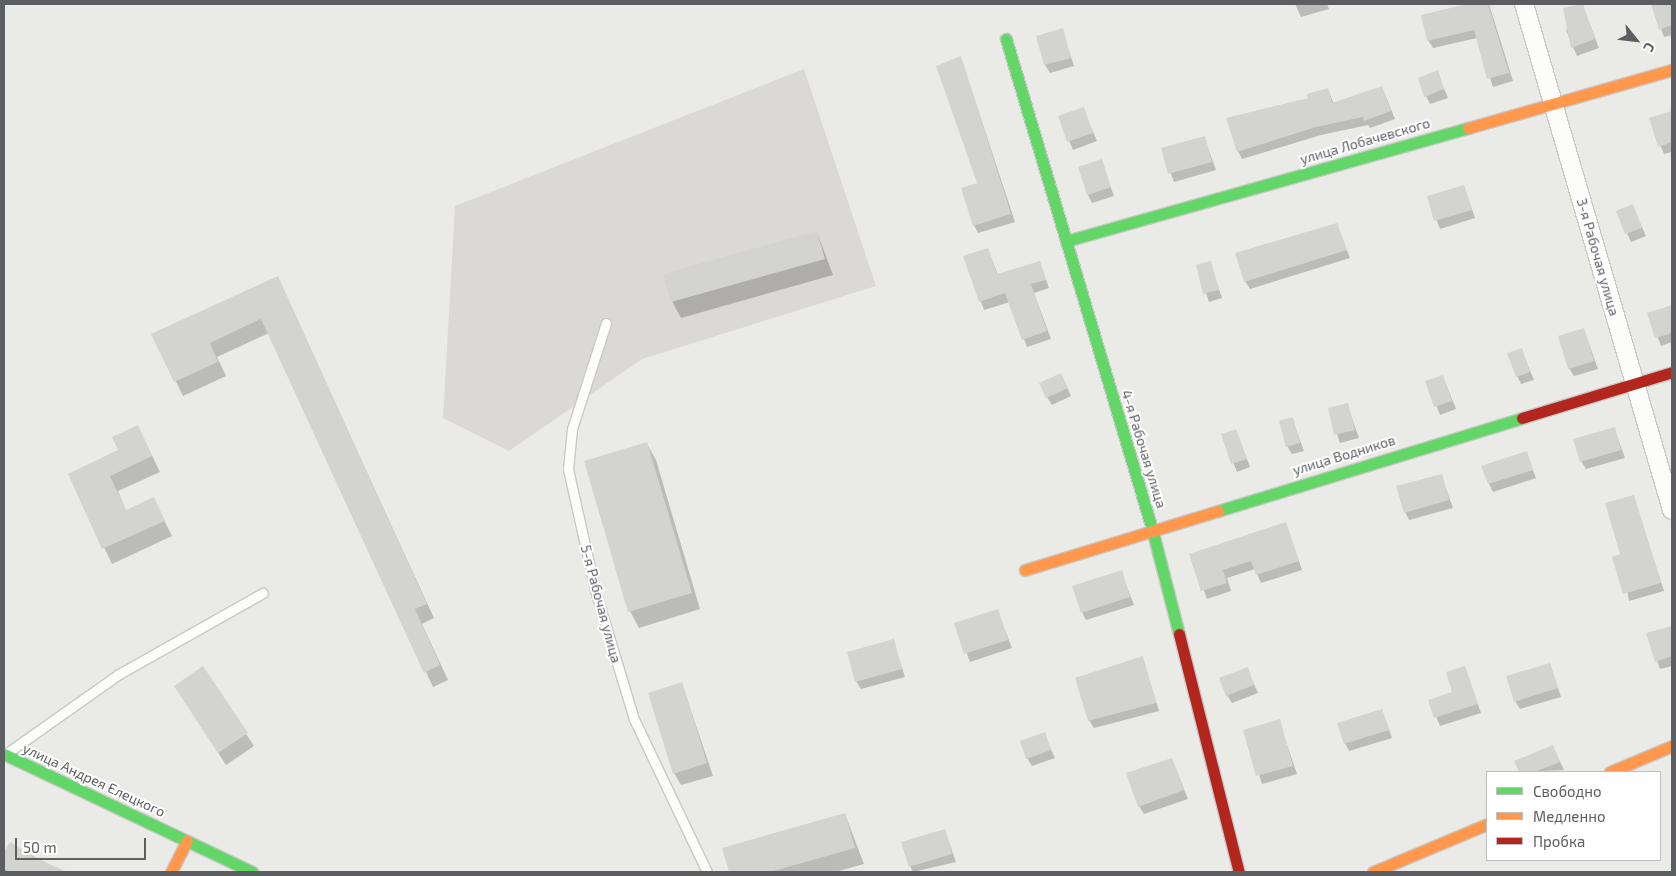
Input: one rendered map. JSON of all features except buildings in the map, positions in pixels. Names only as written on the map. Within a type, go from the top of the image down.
[{"type":"street","name":"3-я Рабочая улица","points":[[1524,4],[1672,510]]},
{"type":"street","name":"4-я Рабочая улица","points":[[1006,39],[1152,529],[1239,872]]},
{"type":"street","name":"улица Лобачевского","points":[[1066,241],[1672,70]]},
{"type":"street","name":"улица Водников","points":[[1025,570],[1152,529],[1672,372]]},
{"type":"street","points":[[1612,771],[1672,746]]},
{"type":"street","name":"улица Андрея Елецкого","points":[[4,754],[252,872]]},
{"type":"street","points":[[1373,872],[1486,824]]},
{"type":"street","points":[[171,872],[187,841]]},
{"type":"lane","name":"5-я Рабочая улица","points":[[606,323],[572,429],[568,469],[595,590],[634,719],[707,872]]},
{"type":"lane","points":[[4,754],[119,674],[263,593]]},
{"type":"shaded area","points":[[804,69],[876,286],[642,359],[509,451],[443,418],[455,206]]},
{"type":"traffic: fast","points":[[1006,39],[1152,529],[1179,634]]},
{"type":"traffic: fast","points":[[1066,241],[1468,128]]},
{"type":"traffic: fast","points":[[1218,511],[1522,418]]},
{"type":"traffic: fast","points":[[4,754],[252,872]]},
{"type":"traffic: slow","points":[[1468,128],[1672,70]]},
{"type":"traffic: slow","points":[[1025,570],[1218,511]]},
{"type":"traffic: slow","points":[[1612,771],[1672,746]]},
{"type":"traffic: slow","points":[[1373,872],[1486,824]]},
{"type":"traffic: slow","points":[[171,872],[187,841]]},
{"type":"traffic: jam","points":[[1522,418],[1672,372]]},
{"type":"traffic: jam","points":[[1179,634],[1239,872]]}]
